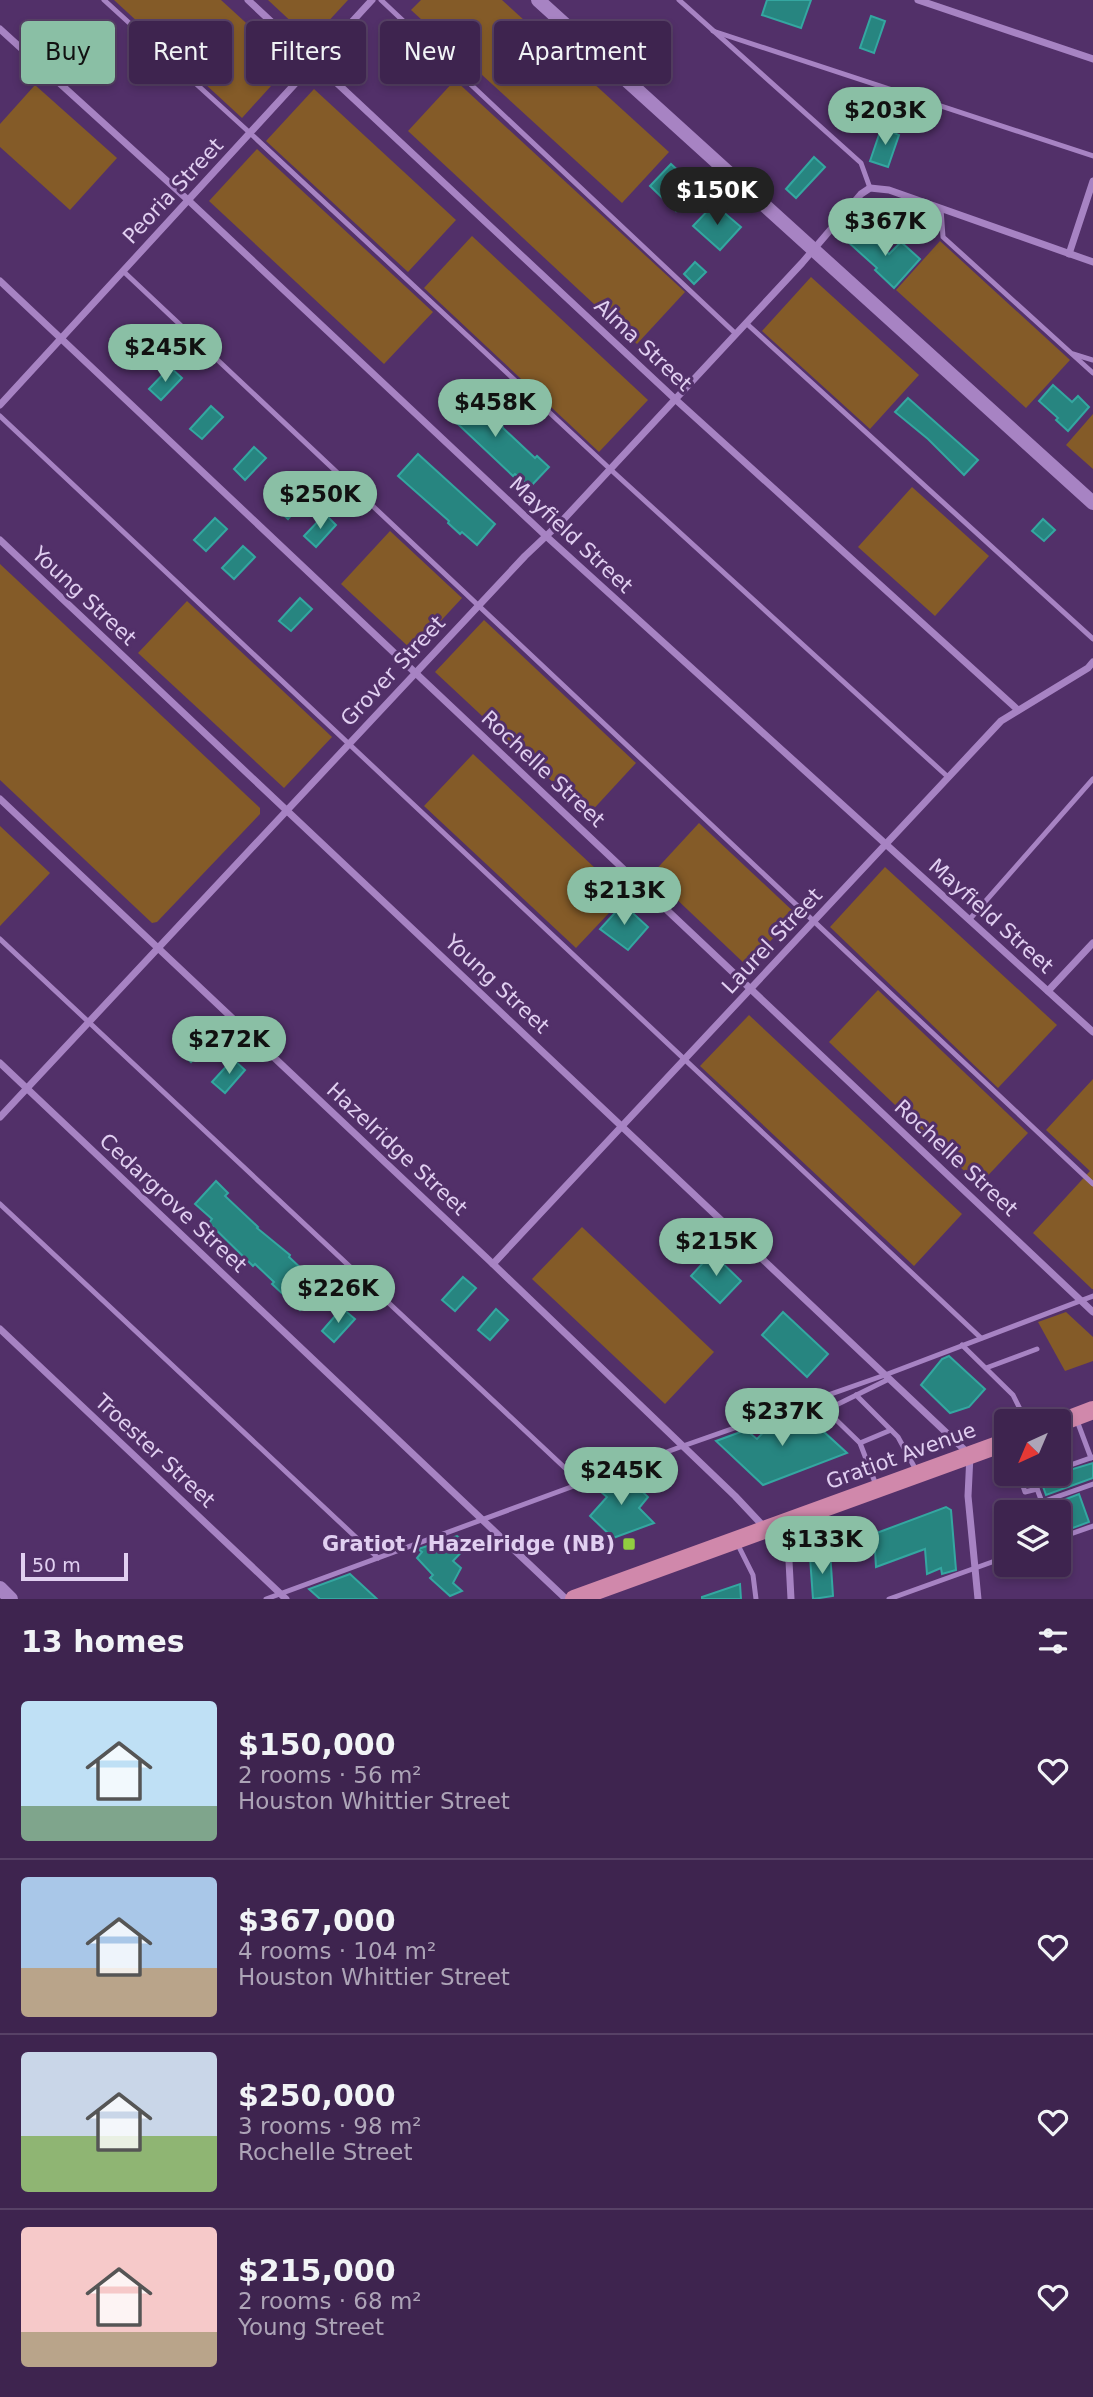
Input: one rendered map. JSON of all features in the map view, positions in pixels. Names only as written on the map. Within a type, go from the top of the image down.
[{"type":"main road","points":[[1071,1418],[1093,1410]]},
{"type":"main road","name":"Gratiot Avenue","points":[[574,1599],[598,1595],[736,1540],[994,1446]]},
{"type":"street","name":"Alma Street","points":[[248,0],[271,21]]},
{"type":"street","name":"Peoria Street","points":[[352,21],[372,0]]},
{"type":"street","points":[[538,0],[1093,503]]},
{"type":"street","points":[[918,0],[1093,59]]},
{"type":"street","name":"Mayfield Street","points":[[0,29],[188,200],[546,536],[1093,1032]]},
{"type":"street","name":"Peoria Street","points":[[0,405],[294,84]]},
{"type":"street","name":"Alma Street","points":[[339,84],[675,399],[1018,710]]},
{"type":"street","points":[[1069,254],[1093,181]]},
{"type":"street","name":"Grover Street","points":[[0,1117],[736,334],[861,194],[870,188]]},
{"type":"street","points":[[870,188],[889,190],[1093,262]]},
{"type":"street","name":"Rochelle Street","points":[[0,281],[1093,1312]]},
{"type":"street","name":"Young Street","points":[[0,540],[970,1455]]},
{"type":"street","name":"Laurel Street","points":[[494,1264],[1002,721],[1091,667]]},
{"type":"street","name":"Hazelridge Street","points":[[0,799],[494,1264],[766,1529],[789,1561],[791,1599]]},
{"type":"street","points":[[1048,992],[1093,943]]},
{"type":"street","name":"Cedargrove Street","points":[[0,1063],[566,1599]]},
{"type":"street","name":"Troester Street","points":[[0,1329],[283,1596]]},
{"type":"street","points":[[970,1455],[968,1496],[978,1599]]},
{"type":"street","points":[[0,1588],[11,1599]]},
{"type":"lane","points":[[104,0],[610,469],[948,777]]},
{"type":"lane","points":[[381,0],[736,334]]},
{"type":"lane","points":[[679,0],[860,163],[870,188]]},
{"type":"lane","points":[[713,31],[1093,156]]},
{"type":"lane","points":[[942,209],[943,237],[1093,373]]},
{"type":"lane","points":[[122,271],[1093,1184]]},
{"type":"lane","points":[[746,323],[1093,639]]},
{"type":"lane","points":[[1070,353],[1093,360]]},
{"type":"lane","points":[[0,416],[981,1338]]},
{"type":"lane","points":[[969,919],[1093,779]]},
{"type":"lane","points":[[0,939],[581,1483]]},
{"type":"lane","points":[[0,1204],[378,1558]]},
{"type":"lane","points":[[266,1599],[283,1596],[482,1519],[683,1446],[887,1377],[962,1345],[1093,1296]]},
{"type":"lane","points":[[962,1345],[1013,1395],[1020,1409]]},
{"type":"lane","points":[[986,1368],[1037,1349]]},
{"type":"lane","points":[[877,1488],[860,1443],[826,1410],[887,1377]]},
{"type":"lane","points":[[856,1395],[898,1437],[918,1473]]},
{"type":"lane","points":[[1071,1426],[1092,1457],[1071,1467]]},
{"type":"lane","points":[[860,1443],[891,1430]]},
{"type":"lane","points":[[1036,1486],[1042,1502],[1091,1483]]},
{"type":"lane","points":[[1023,1486],[1025,1492],[1037,1489]]},
{"type":"lane","points":[[1071,1534],[1093,1526]]},
{"type":"lane","points":[[736,1540],[753,1575],[756,1599]]},
{"type":"lane","points":[[889,1599],[994,1561]]},
{"type":"shaded area","points":[[114,0],[221,0],[246,23],[246,84],[273,84],[242,118],[205,84],[232,84],[232,21],[137,21]]},
{"type":"shaded area","points":[[268,0],[348,0],[329,21],[291,21]]},
{"type":"shaded area","points":[[421,0],[502,0],[525,21],[494,21],[494,84],[594,84],[669,152],[622,203],[480,73],[480,21],[423,21],[411,10]]},
{"type":"shaded area","points":[[451,84],[459,84],[685,292],[637,344],[408,131]]},
{"type":"shaded area","points":[[35,85],[117,158],[70,210],[0,147],[0,124]]},
{"type":"shaded area","points":[[314,89],[456,220],[408,272],[266,141]]},
{"type":"shaded area","points":[[257,149],[433,312],[384,364],[209,201]]},
{"type":"shaded area","points":[[472,236],[648,400],[599,452],[424,288]]},
{"type":"shaded area","points":[[940,241],[1070,360],[1026,408],[896,290]]},
{"type":"shaded area","points":[[811,277],[919,375],[870,429],[762,331]]},
{"type":"shaded area","points":[[1093,414],[1093,469],[1066,445]]},
{"type":"shaded area","points":[[912,487],[989,556],[935,616],[858,547]]},
{"type":"shaded area","points":[[390,531],[462,598],[413,651],[341,584]]},
{"type":"shaded area","points":[[0,564],[260,808],[260,814],[157,922],[152,923],[0,780]]},
{"type":"shaded area","points":[[187,601],[332,737],[284,788],[138,653]]},
{"type":"shaded area","points":[[484,620],[636,763],[588,815],[435,672]]},
{"type":"shaded area","points":[[473,754],[625,896],[576,948],[424,806]]},
{"type":"shaded area","points":[[699,823],[796,914],[747,966],[651,875]]},
{"type":"shaded area","points":[[0,826],[50,873],[0,926]]},
{"type":"shaded area","points":[[885,867],[1057,1025],[998,1088],[830,927]]},
{"type":"shaded area","points":[[878,990],[1028,1133],[979,1185],[829,1042]]},
{"type":"shaded area","points":[[749,1015],[962,1214],[914,1266],[700,1066]]},
{"type":"shaded area","points":[[1093,1079],[1092,1289],[1033,1233],[1090,1171],[1046,1130]]},
{"type":"shaded area","points":[[582,1227],[714,1352],[665,1404],[532,1279]]},
{"type":"shaded area","points":[[1066,1312],[1093,1337],[1093,1361],[1065,1371],[1038,1322]]},
{"type":"building","points":[[767,0],[811,0],[801,28],[762,15]]},
{"type":"building","points":[[871,16],[885,21],[874,53],[860,48]]},
{"type":"building","points":[[869,91],[892,100],[887,115],[863,107]]},
{"type":"building","points":[[882,126],[895,130],[894,133],[899,135],[888,167],[870,161]]},
{"type":"building","points":[[814,157],[825,167],[796,198],[786,189]]},
{"type":"building","points":[[671,164],[697,188],[676,211],[650,186]]},
{"type":"building","points":[[714,204],[741,227],[720,250],[693,226]]},
{"type":"building","points":[[860,228],[889,254],[901,242],[920,259],[894,288],[875,270],[877,268],[848,242]]},
{"type":"building","points":[[695,262],[706,272],[694,284],[684,274]]},
{"type":"building","points":[[170,367],[182,378],[161,400],[149,389]]},
{"type":"building","points":[[1053,385],[1072,402],[1078,396],[1089,407],[1068,431],[1039,401]]},
{"type":"building","points":[[463,390],[535,458],[537,456],[549,467],[530,487],[515,474],[513,476],[444,411]]},
{"type":"building","points":[[908,398],[978,460],[964,475],[928,439],[895,412]]},
{"type":"building","points":[[211,406],[223,417],[202,439],[190,429]]},
{"type":"building","points":[[254,447],[266,458],[245,480],[234,469]]},
{"type":"building","points":[[418,454],[495,524],[477,545],[462,532],[460,534],[398,476]]},
{"type":"building","points":[[297,486],[308,497],[288,519],[276,508]]},
{"type":"building","points":[[325,514],[336,525],[316,547],[304,536]]},
{"type":"building","points":[[215,518],[227,529],[206,551],[194,540]]},
{"type":"building","points":[[1043,519],[1055,530],[1044,541],[1032,531]]},
{"type":"building","points":[[243,546],[255,557],[234,579],[222,568]]},
{"type":"building","points":[[300,598],[312,609],[291,631],[279,621]]},
{"type":"building","points":[[623,904],[648,927],[628,950],[600,929]]},
{"type":"building","points":[[197,1030],[210,1042],[191,1062],[179,1051]]},
{"type":"building","points":[[233,1059],[245,1070],[225,1093],[212,1082]]},
{"type":"building","points":[[216,1181],[228,1193],[225,1196],[321,1287],[300,1310],[272,1284],[274,1282],[255,1264],[253,1266],[209,1223],[212,1219],[195,1204]]},
{"type":"building","points":[[712,1253],[741,1281],[720,1303],[691,1276]]},
{"type":"building","points":[[463,1277],[476,1288],[455,1311],[442,1300]]},
{"type":"building","points":[[342,1308],[355,1319],[334,1342],[322,1331]]},
{"type":"building","points":[[496,1309],[508,1320],[490,1340],[478,1330]]},
{"type":"building","points":[[783,1312],[828,1354],[807,1377],[762,1335]]},
{"type":"building","points":[[949,1356],[985,1389],[969,1407],[950,1413],[921,1385],[942,1359]]},
{"type":"building","points":[[800,1410],[847,1453],[763,1485],[716,1441],[746,1430],[757,1439],[776,1419]]},
{"type":"building","points":[[1093,1463],[1093,1478],[1071,1486],[1071,1470]]},
{"type":"building","points":[[623,1473],[648,1497],[639,1508],[654,1523],[613,1538],[590,1516],[607,1497],[593,1485]]},
{"type":"building","points":[[1043,1486],[1071,1486],[1046,1495]]},
{"type":"building","points":[[1079,1494],[1089,1522],[1071,1529],[1071,1500],[1063,1500]]},
{"type":"building","points":[[946,1507],[951,1510],[956,1570],[942,1574],[941,1568],[927,1574],[925,1549],[876,1567],[874,1534]]},
{"type":"building","points":[[457,1536],[469,1544],[453,1561],[461,1568],[453,1583],[462,1591],[450,1596],[430,1578],[433,1575],[417,1558],[422,1552],[418,1549]]},
{"type":"building","points":[[830,1551],[833,1596],[813,1599],[810,1557]]},
{"type":"building","points":[[350,1574],[377,1599],[320,1599],[309,1589]]},
{"type":"building","points":[[740,1584],[741,1599],[702,1599],[702,1597]]},
{"type":"place","name":"Gratiot / Hazelridge (NB)","points":[[629,1544]]}]
